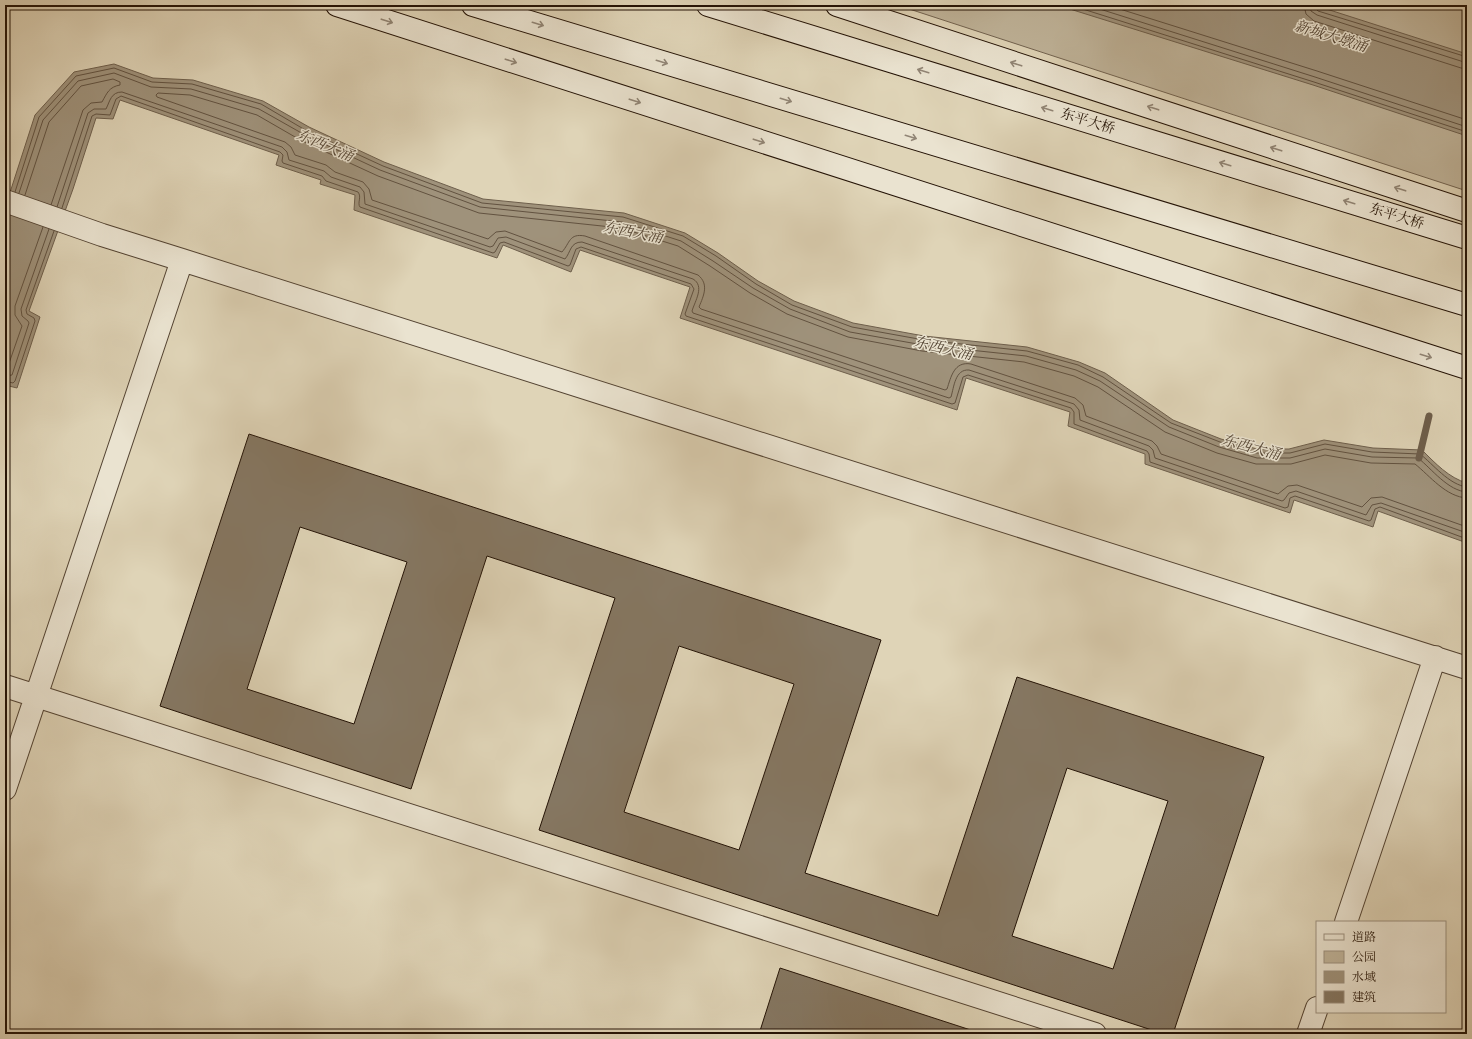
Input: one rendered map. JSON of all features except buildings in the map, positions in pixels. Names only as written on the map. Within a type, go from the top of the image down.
[{"type":"main road","points":[[337,5],[1467,368]]},
{"type":"main road","points":[[474,5],[1467,305]]},
{"type":"main road","name":"东平大桥","points":[[708,5],[1467,238]]},
{"type":"main road","points":[[837,5],[1467,211]]},
{"type":"main road","points":[[5,201],[102,235],[1467,668]]},
{"type":"main road","points":[[5,789],[182,260]]},
{"type":"main road","points":[[1346,921],[1435,658]]},
{"type":"main road","points":[[5,686],[1095,1034]]},
{"type":"main road","points":[[1308,1034],[1316,1011]]},
{"type":"green space","points":[[897,5],[1467,5],[1467,191]]},
{"type":"water","points":[[1057,5],[1314,5],[1467,54],[1467,136],[1313,85]]},
{"type":"water","name":"东西大涌","points":[[114,64],[153,78],[193,80],[263,101],[309,127],[384,162],[483,199],[624,213],[685,233],[718,253],[758,281],[794,301],[853,323],[924,336],[1027,347],[1079,362],[1105,373],[1173,420],[1221,439],[1257,449],[1289,449],[1324,440],[1373,448],[1422,450],[1448,474],[1467,483],[1467,543],[1378,511],[1373,527],[1294,500],[1290,513],[1145,464],[1145,454],[1068,426],[1070,412],[966,378],[957,410],[680,318],[690,287],[580,250],[571,272],[503,245],[497,258],[354,210],[355,195],[320,184],[321,180],[276,165],[279,155],[120,100],[113,119],[96,118],[73,189],[29,311],[40,317],[17,388],[5,385],[5,208],[35,115],[74,72]]},
{"type":"waterway","name":"新城大墩涌","points":[[1419,458],[1429,416]]}]
